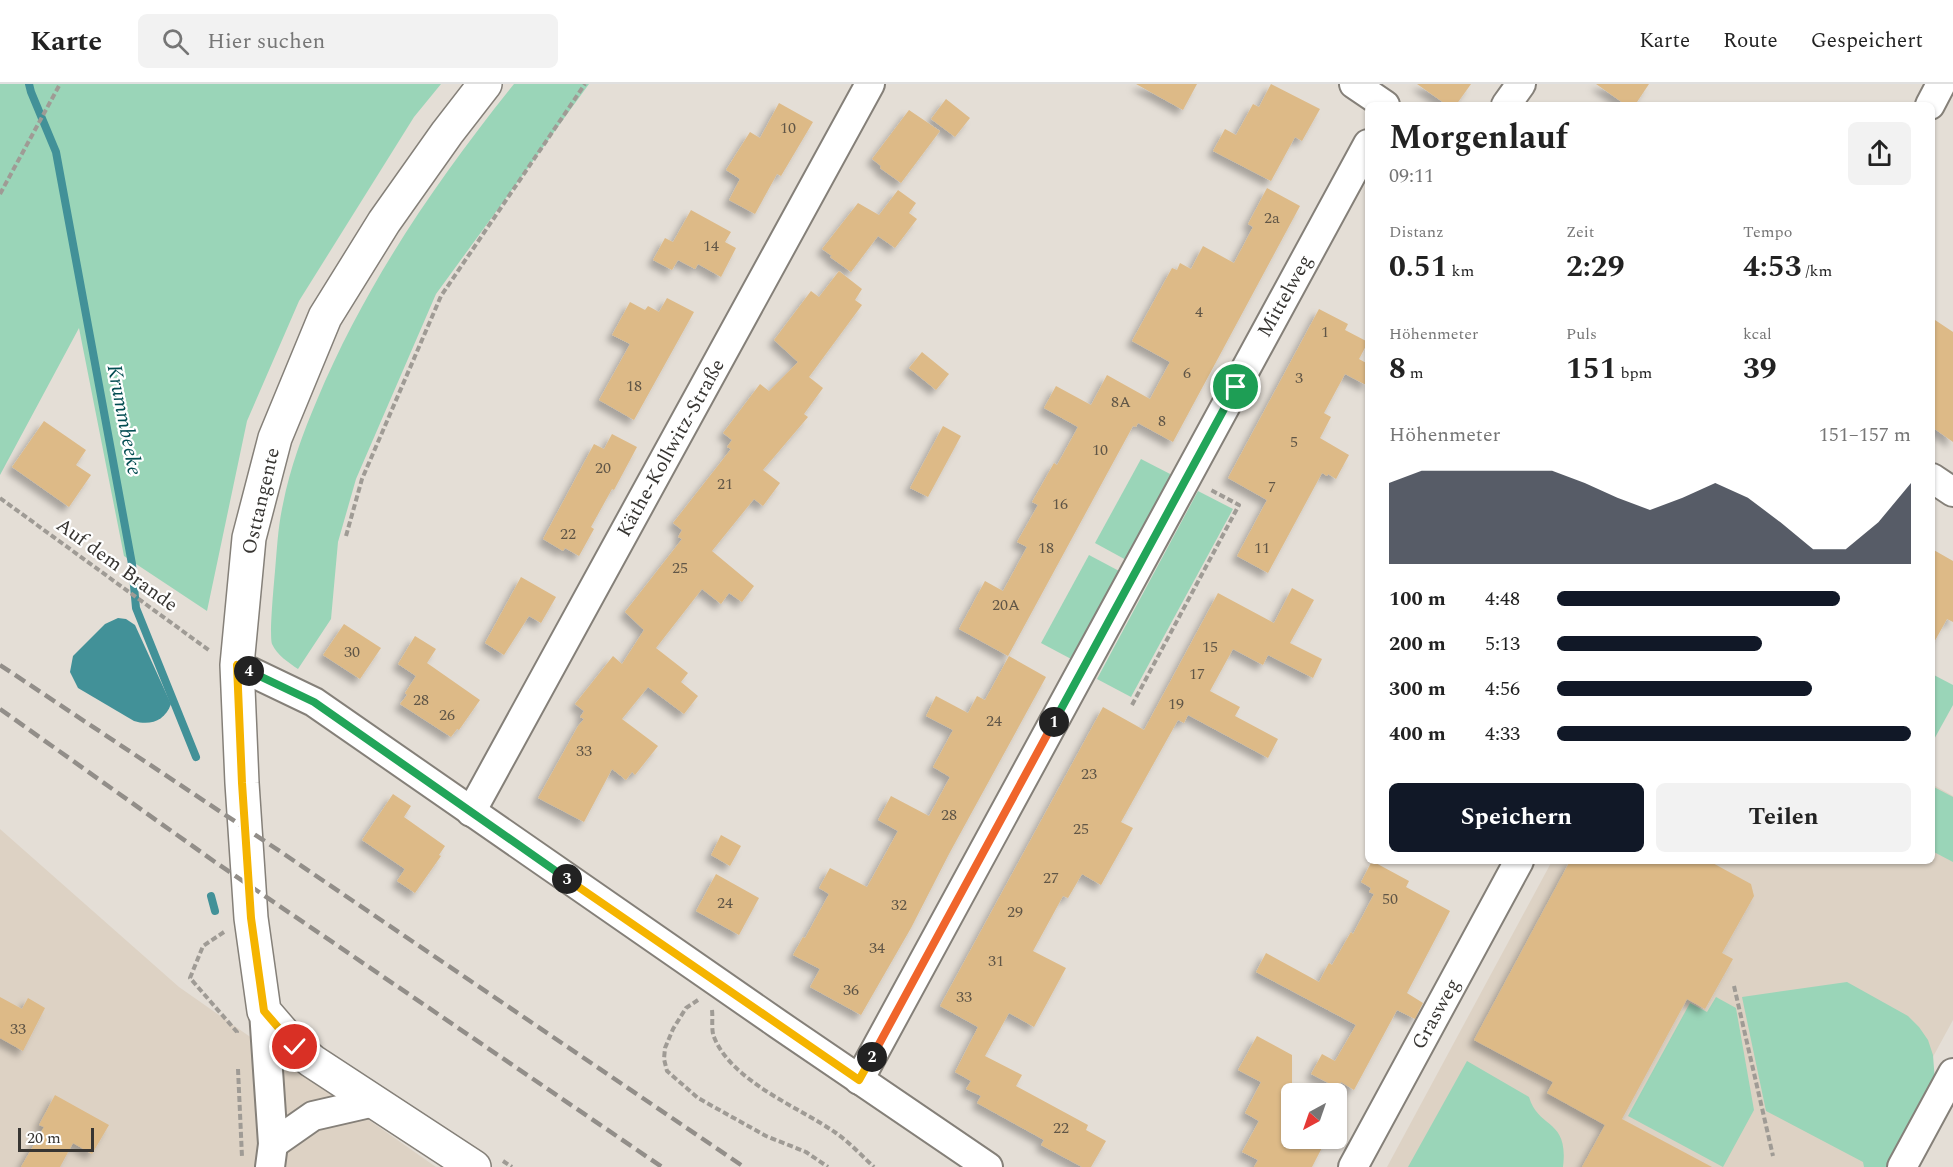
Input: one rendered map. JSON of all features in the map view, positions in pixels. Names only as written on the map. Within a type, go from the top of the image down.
[{"type":"street","name":"Osttangente","points":[[264,1011],[251,918],[242,783],[226,660],[249,538],[275,438],[325,317],[384,222],[485,84]]},
{"type":"street","name":"Käthe-Kollwitz-Straße","points":[[471,812],[870,84]]},
{"type":"street","points":[[1354,84],[1381,102]]},
{"type":"street","points":[[1508,102],[1521,84]]},
{"type":"street","points":[[1932,102],[1941,84]]},
{"type":"street","name":"Mittelweg","points":[[859,1080],[1365,150]]},
{"type":"street","points":[[1935,480],[1953,492]]},
{"type":"street","points":[[226,660],[314,702],[715,988],[859,1080],[988,1167]]},
{"type":"street","name":"Grasweg","points":[[1353,1167],[1517,864]]},
{"type":"street","points":[[264,1011],[295,1047],[312,1061],[474,1167]]},
{"type":"street","points":[[262,1159],[264,1011]]},
{"type":"street","points":[[1902,1167],[1953,1073]]},
{"type":"street","points":[[262,1159],[313,1116],[374,1102]]},
{"type":"path","points":[[0,194],[60,84]]},
{"type":"path","points":[[346,536],[362,479],[441,296],[585,84]]},
{"type":"path","points":[[1132,705],[1239,505],[1209,489]]},
{"type":"path","name":"Auf dem Brande","points":[[0,498],[143,603],[226,660]]},
{"type":"path","points":[[228,929],[203,946],[190,978],[237,1032],[237,1043]]},
{"type":"path","points":[[1734,986],[1773,1156]]},
{"type":"path","points":[[715,988],[686,1008],[673,1029],[665,1048],[664,1059],[667,1071],[698,1098],[766,1136],[806,1152],[828,1167]]},
{"type":"path","points":[[715,988],[713,1036],[731,1062],[758,1086],[837,1134],[874,1167]]},
{"type":"path","points":[[238,1065],[262,1159]]},
{"type":"shaded area","points":[[1935,786],[1953,796],[1953,1020],[1873,1167],[1387,1167],[1550,864],[1935,864]]},
{"type":"shaded area","points":[[0,829],[179,987],[436,1167],[0,1167]]},
{"type":"green space","points":[[0,84],[441,84],[414,117],[299,301],[247,421],[207,611],[124,556],[79,328],[0,475]]},
{"type":"green space","points":[[514,84],[589,84],[436,294],[356,479],[338,542],[331,619],[298,669],[274,648],[271,631],[280,521],[289,477],[302,438],[336,357],[380,275],[430,196]]},
{"type":"green space","points":[[1141,459],[1174,476],[1128,561],[1095,543]]},
{"type":"green space","points":[[1198,491],[1233,509],[1131,697],[1097,679]]},
{"type":"green space","points":[[1089,555],[1121,572],[1073,660],[1041,643]]},
{"type":"green space","points":[[1935,676],[1953,685],[1953,705],[1935,738]]},
{"type":"green space","points":[[1935,788],[1953,797],[1953,862],[1935,853]]},
{"type":"green space","points":[[1847,982],[1908,1016],[1928,1040],[1933,1055],[1935,1082],[1891,1167],[1864,1167],[1863,1162],[1766,1111],[1742,997]]},
{"type":"green space","points":[[1716,997],[1736,1008],[1754,1110],[1723,1167],[1628,1116],[1690,1003],[1707,1012]]},
{"type":"green space","points":[[1467,1061],[1529,1097],[1539,1115],[1558,1132],[1562,1140],[1563,1167],[1408,1167]]},
{"type":"water","points":[[118,618],[126,619],[135,625],[171,704],[165,715],[156,721],[146,723],[134,721],[78,688],[70,672],[73,656],[105,624]]},
{"type":"building","points":[[1136,84],[1197,84],[1183,110]]},
{"type":"building","points":[[1271,84],[1320,109],[1302,141],[1295,137],[1271,181],[1213,151],[1225,129],[1236,135],[1253,104],[1259,107]]},
{"type":"building","points":[[1417,84],[1471,84],[1458,102],[1443,102]]},
{"type":"building","points":[[1596,84],[1649,84],[1637,102],[1622,102]]},
{"type":"building","points":[[946,99],[970,118],[955,137],[931,119]]},
{"type":"building","points":[[779,103],[813,122],[781,176],[777,174],[755,214],[729,200],[740,179],[726,170],[750,132],[760,138]]},
{"type":"building","points":[[909,110],[940,131],[901,183],[880,168],[881,166],[872,159]]},
{"type":"building","points":[[1267,188],[1300,206],[1173,442],[1138,423],[1136,427],[1133,426],[1008,656],[959,629],[985,581],[1003,591],[1027,547],[1017,542],[1038,505],[1032,502],[1054,463],[1057,465],[1078,427],[1044,408],[1056,386],[1091,405],[1107,375],[1150,399],[1170,362],[1132,341],[1172,268],[1177,270],[1180,263],[1191,269],[1203,246],[1234,263],[1253,227],[1248,224]]},
{"type":"building","points":[[898,190],[916,203],[909,213],[917,219],[895,248],[878,236],[851,272],[822,249],[858,203],[879,215]]},
{"type":"building","points":[[691,210],[731,232],[725,242],[736,248],[721,277],[698,264],[695,269],[678,260],[672,270],[653,260],[665,238],[673,242]]},
{"type":"building","points":[[839,271],[862,289],[855,300],[862,305],[809,377],[823,388],[804,414],[808,417],[763,470],[780,483],[763,506],[754,499],[712,551],[754,586],[742,602],[729,593],[721,604],[702,589],[656,648],[688,673],[681,682],[698,696],[684,714],[648,687],[622,719],[658,746],[635,775],[632,772],[626,780],[612,769],[584,822],[538,798],[584,719],[580,717],[584,711],[575,704],[613,656],[622,664],[644,630],[625,612],[682,539],[678,537],[682,530],[673,523],[731,449],[727,447],[732,440],[723,433],[760,384],[769,391],[798,362],[774,340],[811,291],[819,297]]},
{"type":"building","points":[[667,298],[694,312],[634,420],[599,400],[630,344],[612,335],[630,302],[645,310],[648,306],[659,312]]},
{"type":"building","points":[[1319,309],[1348,324],[1345,330],[1365,340],[1365,348],[1359,359],[1365,362],[1365,384],[1345,374],[1324,413],[1331,417],[1320,438],[1349,455],[1336,479],[1322,473],[1268,573],[1237,556],[1267,500],[1228,478]]},
{"type":"building","points":[[1935,320],[1953,332],[1953,442],[1935,429]]},
{"type":"building","points":[[922,352],[949,374],[936,390],[909,368]]},
{"type":"building","points":[[44,421],[86,450],[76,465],[91,475],[69,507],[12,467]]},
{"type":"building","points":[[943,426],[961,436],[928,497],[910,488]]},
{"type":"building","points":[[612,434],[637,447],[591,527],[594,529],[579,556],[565,548],[563,551],[543,539],[594,444],[604,449]]},
{"type":"building","points":[[1935,551],[1953,561],[1953,622],[1947,619],[1935,641]]},
{"type":"building","points":[[521,577],[556,597],[541,623],[529,616],[504,655],[485,643]]},
{"type":"building","points":[[1292,588],[1314,600],[1290,643],[1322,659],[1313,678],[1268,655],[1263,665],[1233,649],[1210,691],[1240,707],[1235,716],[1278,739],[1268,758],[1188,715],[1184,723],[1178,720],[1121,822],[1133,828],[1101,885],[1082,874],[1068,898],[1063,896],[1033,951],[1066,968],[1034,1027],[1009,1013],[985,1056],[1022,1075],[1016,1086],[1088,1125],[1086,1130],[1106,1141],[1091,1167],[1082,1167],[1041,1145],[1044,1140],[977,1103],[981,1096],[966,1089],[971,1081],[955,1072],[978,1027],[940,1006],[1103,707],[1144,730],[1218,593],[1274,623]]},
{"type":"building","points":[[344,624],[381,648],[360,679],[323,655]]},
{"type":"building","points":[[415,636],[436,649],[427,663],[480,700],[459,730],[457,729],[451,737],[400,704],[416,676],[398,664]]},
{"type":"building","points":[[1009,656],[1046,677],[911,928],[861,1015],[810,987],[820,969],[793,955],[829,894],[819,888],[830,868],[867,887],[898,831],[878,820],[891,796],[929,816],[950,777],[933,767],[953,730],[926,716],[936,696],[968,713],[977,696],[985,700]]},
{"type":"building","points":[[393,794],[411,806],[404,817],[445,846],[439,855],[441,856],[415,893],[397,881],[405,869],[362,840]]},
{"type":"building","points":[[721,835],[741,846],[730,866],[711,855]]},
{"type":"building","points":[[1370,864],[1378,864],[1409,881],[1406,887],[1450,911],[1407,993],[1423,1003],[1415,1019],[1397,1010],[1354,1090],[1347,1086],[1347,1083],[1328,1083],[1311,1074],[1322,1054],[1335,1061],[1356,1025],[1256,972],[1266,953],[1319,982],[1329,963],[1332,965],[1351,932],[1353,934],[1374,894],[1369,892],[1371,888],[1361,882]]},
{"type":"building","points":[[1568,864],[1714,864],[1751,884],[1754,896],[1722,953],[1733,959],[1705,1009],[1687,999],[1622,1119],[1712,1167],[1582,1167],[1605,1125],[1547,1093],[1553,1082],[1474,1040]]},
{"type":"building","points":[[716,874],[759,898],[739,935],[696,911]]},
{"type":"building","points":[[0,997],[22,1009],[28,998],[45,1008],[23,1051],[0,1038]]},
{"type":"building","points":[[1257,1036],[1292,1055],[1292,1083],[1281,1083],[1281,1149],[1321,1149],[1312,1167],[1254,1167],[1258,1160],[1242,1152],[1259,1121],[1245,1113],[1261,1082],[1238,1070]]},
{"type":"building","points":[[55,1095],[109,1125],[92,1154],[73,1143],[60,1167],[21,1167],[44,1127],[39,1125]]},
{"type":"waterway","name":"Krummbeeke","points":[[29,84],[56,152],[132,564],[136,608],[196,757]]},
{"type":"waterway","name":"Krummbeeke","points":[[211,896],[215,911]]},
{"type":"railway","points":[[0,665],[281,852],[744,1167]]},
{"type":"railway","points":[[0,709],[215,862],[662,1167]]},
{"type":"route","points":[[295,1047],[264,1011],[251,918],[237,665],[314,702],[859,1080],[1236,387]]}]
